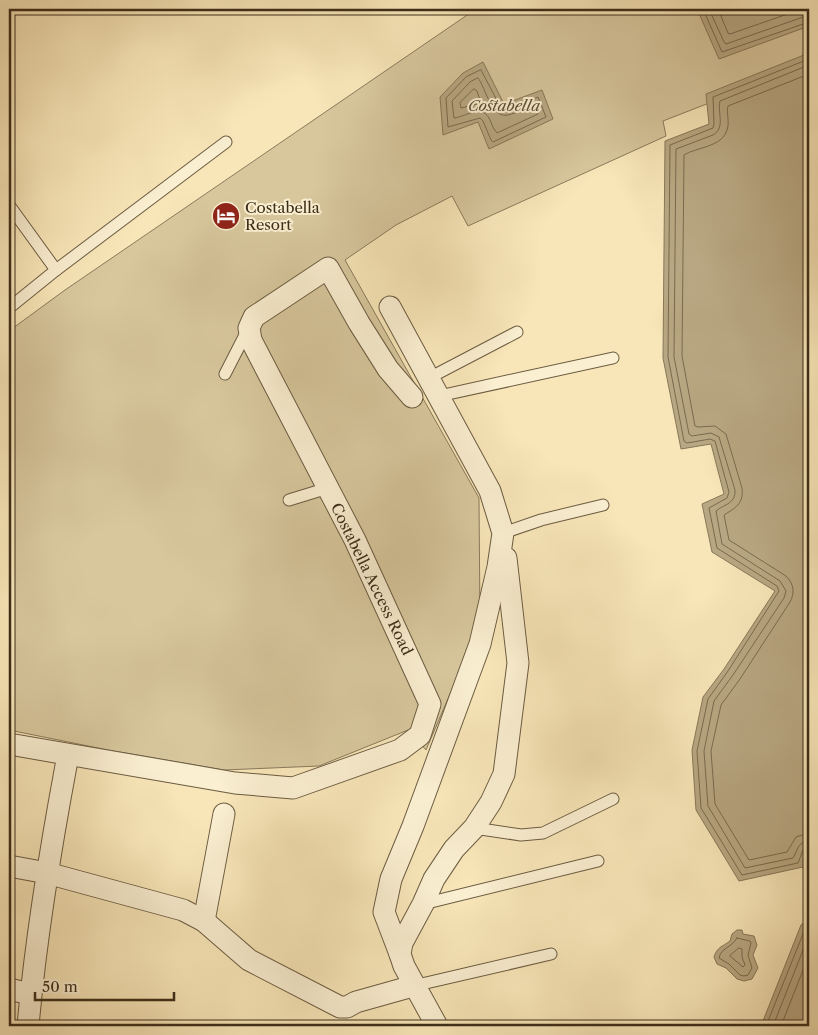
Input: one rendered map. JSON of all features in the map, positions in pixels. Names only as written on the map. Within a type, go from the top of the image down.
[{"type":"street","points":[[249,328],[254,317],[328,268],[383,361],[412,397]]},
{"type":"street","points":[[390,307],[490,490],[503,533],[518,663],[504,774],[491,802],[474,828],[454,849],[434,878],[423,904],[402,942],[400,954]]},
{"type":"street","name":"Costabella Access Road","points":[[9,744],[235,783],[293,788],[400,750],[420,735],[430,704],[376,583],[251,340],[249,328]]},
{"type":"street","points":[[438,1026],[413,986],[384,912],[391,879],[413,826],[480,644],[498,567],[503,533]]},
{"type":"street","points":[[28,1026],[30,994],[47,873],[68,755]]},
{"type":"street","points":[[204,921],[224,814]]},
{"type":"street","points":[[9,866],[47,873],[183,910],[204,921],[249,960],[340,1007],[347,1007],[356,1002],[413,986]]},
{"type":"street","points":[[9,988],[30,994]]},
{"type":"lane","points":[[9,308],[56,270],[226,142]]},
{"type":"lane","points":[[9,206],[56,270]]},
{"type":"lane","points":[[225,374],[249,328]]},
{"type":"lane","points":[[429,378],[517,332]]},
{"type":"lane","points":[[440,396],[613,358]]},
{"type":"lane","points":[[289,500],[328,488]]},
{"type":"lane","points":[[503,533],[541,520],[603,505]]},
{"type":"lane","points":[[474,828],[521,835],[543,833],[612,799]]},
{"type":"lane","points":[[423,904],[598,861]]},
{"type":"lane","points":[[413,986],[551,954]]},
{"type":"green space","name":"Costabella","points":[[476,9],[809,9],[809,64],[663,121],[666,136],[468,226],[452,196],[396,225],[345,260],[479,498],[480,624],[426,750],[408,730],[319,766],[224,770],[108,750],[9,730],[9,331],[65,290]]},
{"type":"water","points":[[697,9],[809,9],[809,26],[719,59]]},
{"type":"water","points":[[809,53],[809,845],[803,867],[739,881],[696,810],[692,750],[703,697],[724,669],[775,591],[712,552],[702,504],[724,494],[711,444],[681,449],[663,358],[665,141],[709,124],[706,94]]},
{"type":"water","points":[[483,62],[504,104],[542,90],[553,119],[489,149],[478,122],[443,135],[440,97],[463,73]]},
{"type":"water","points":[[809,919],[809,1026],[761,1026],[801,925]]},
{"type":"water","points":[[737,930],[742,930],[743,934],[754,936],[757,945],[753,955],[758,968],[752,979],[744,981],[737,979],[726,968],[717,964],[714,957],[718,949],[730,941],[732,934]]},
{"type":"place","name":"Costabella Resort","points":[[226,216]]}]
